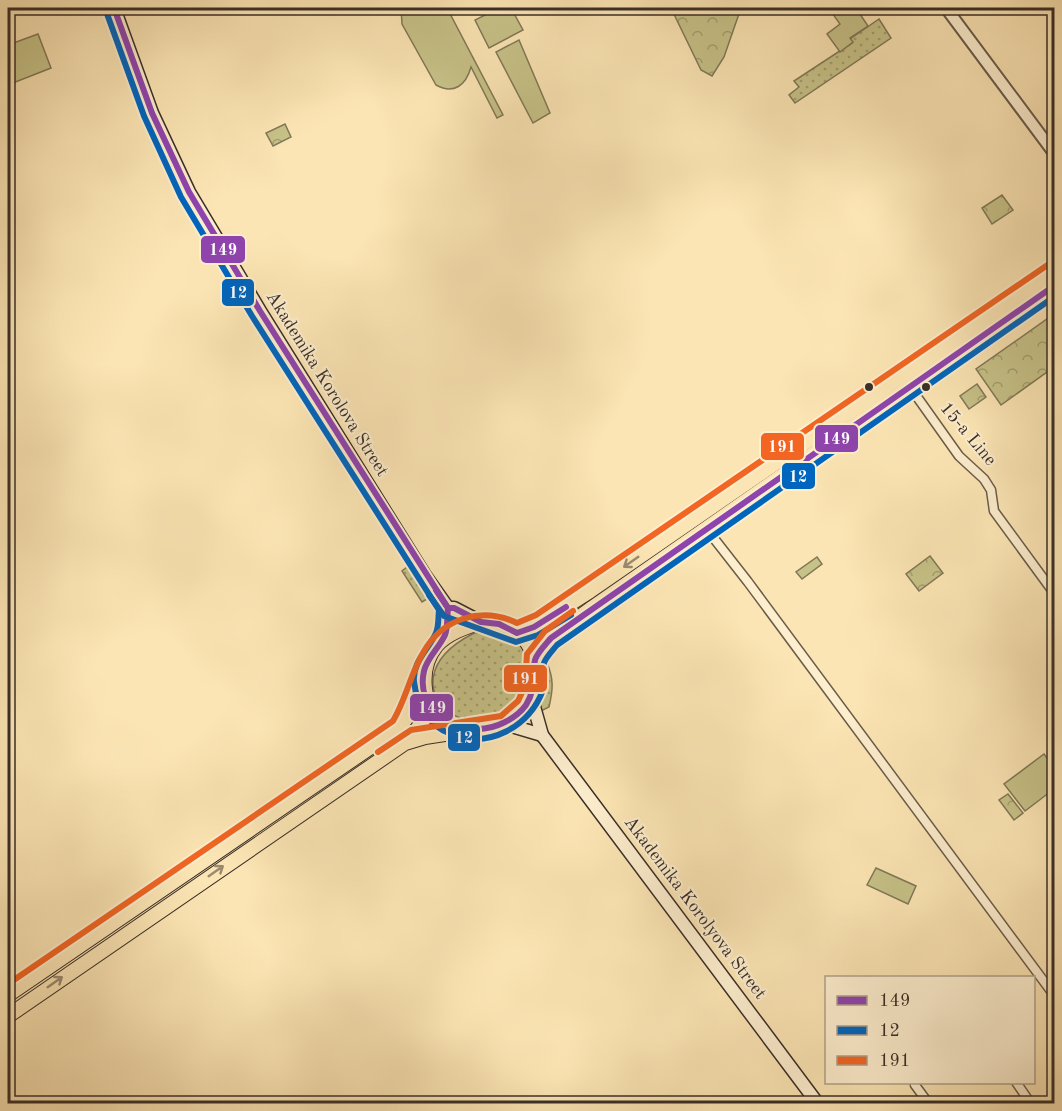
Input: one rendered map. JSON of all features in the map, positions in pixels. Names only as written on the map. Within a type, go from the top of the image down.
[{"type":"main road","name":"Akademika Korolova Street","points":[[114,8],[152,113],[189,192],[254,302],[424,574],[448,608]]},
{"type":"main road","points":[[517,633],[540,623],[1054,271]]},
{"type":"main road","points":[[535,659],[551,638],[1054,286]]},
{"type":"main road","points":[[901,375],[909,387]]},
{"type":"main road","points":[[8,994],[400,727],[410,713],[423,680],[426,665],[446,630],[448,608],[454,608],[480,622],[499,624],[517,633],[526,642],[535,659],[537,679],[531,696],[525,707],[505,724]]},
{"type":"main road","points":[[440,642],[465,627],[480,622]]},
{"type":"main road","points":[[423,680],[433,710],[442,721],[464,731]]},
{"type":"main road","name":"Akademika Korolyova Street","points":[[531,696],[542,735],[818,1104]]},
{"type":"main road","points":[[8,1016],[405,743],[425,736],[505,724],[542,735]]},
{"type":"street","points":[[946,8],[1054,153]]},
{"type":"street","name":"15-a Line","points":[[909,387],[959,456],[984,479],[991,490],[994,511],[1054,593]]},
{"type":"street","points":[[696,517],[1054,995]]},
{"type":"street","points":[[1017,1084],[1031,1104]]},
{"type":"street","points":[[915,1085],[928,1104]]},
{"type":"green space","points":[[401,8],[447,8],[503,115],[497,118],[471,67],[466,79],[458,86],[448,89],[436,85],[402,24]]},
{"type":"green space","points":[[499,8],[511,8],[523,30],[489,48],[475,20]]},
{"type":"green space","points":[[671,8],[741,8],[724,57],[712,76],[701,70]]},
{"type":"green space","points":[[856,8],[868,26],[850,38],[853,42],[840,52],[827,34],[840,24],[830,10]]},
{"type":"green space","points":[[879,19],[891,38],[795,103],[789,95],[799,87],[794,81],[852,43],[850,39]]},
{"type":"green space","points":[[38,34],[51,68],[8,85],[8,45]]},
{"type":"green space","points":[[519,40],[550,113],[533,123],[496,52]]},
{"type":"green space","points":[[285,124],[291,137],[273,146],[266,133]]},
{"type":"green space","points":[[1002,195],[1013,210],[992,224],[982,208]]},
{"type":"green space","points":[[1054,314],[1054,367],[1001,405],[976,369]]},
{"type":"green space","points":[[977,384],[986,397],[969,409],[960,396]]},
{"type":"green space","points":[[930,556],[943,573],[919,591],[906,574]]},
{"type":"green space","points":[[817,557],[822,564],[802,579],[796,572]]},
{"type":"green space","points":[[407,567],[427,599],[422,602],[402,571]]},
{"type":"green space","points":[[481,630],[506,634],[520,645],[525,653],[529,687],[507,711],[484,720],[462,719],[444,708],[434,691],[435,671],[449,650]]},
{"type":"green space","points":[[547,663],[552,679],[551,695],[549,707],[539,712]]},
{"type":"green space","points":[[1044,754],[1054,767],[1054,789],[1025,811],[1004,784]]},
{"type":"green space","points":[[1008,794],[1023,813],[1014,820],[999,800]]},
{"type":"green space","points":[[876,868],[916,886],[908,904],[867,885]]},
{"type":"transit line","name":"149","points":[[114,8],[152,113],[189,192],[260,311],[448,608],[445,635],[430,657],[424,671],[423,684],[425,695],[437,714],[456,725],[485,729],[517,715],[526,705],[531,693],[536,657],[551,638],[1054,286]]},
{"type":"transit line","name":"12","points":[[106,11],[144,116],[181,197],[252,316],[439,610],[437,630],[418,662],[414,682],[425,714],[436,726],[451,734],[479,739],[506,732],[518,724],[537,703],[544,687],[544,663],[557,645],[1054,297]]},
{"type":"transit line","name":"191","points":[[8,984],[393,721],[423,653],[441,631],[464,618],[490,616],[517,623],[536,615],[1049,264]]},
{"type":"transit line","name":"149","points":[[436,590],[448,608],[454,608],[481,622],[499,624],[517,633],[534,627],[566,607]]},
{"type":"transit line","name":"12","points":[[429,595],[444,616],[516,642],[538,635],[571,615]]},
{"type":"transit line","name":"191","points":[[378,752],[411,730],[501,716],[518,701],[525,686],[527,654],[545,631],[573,611]]}]
